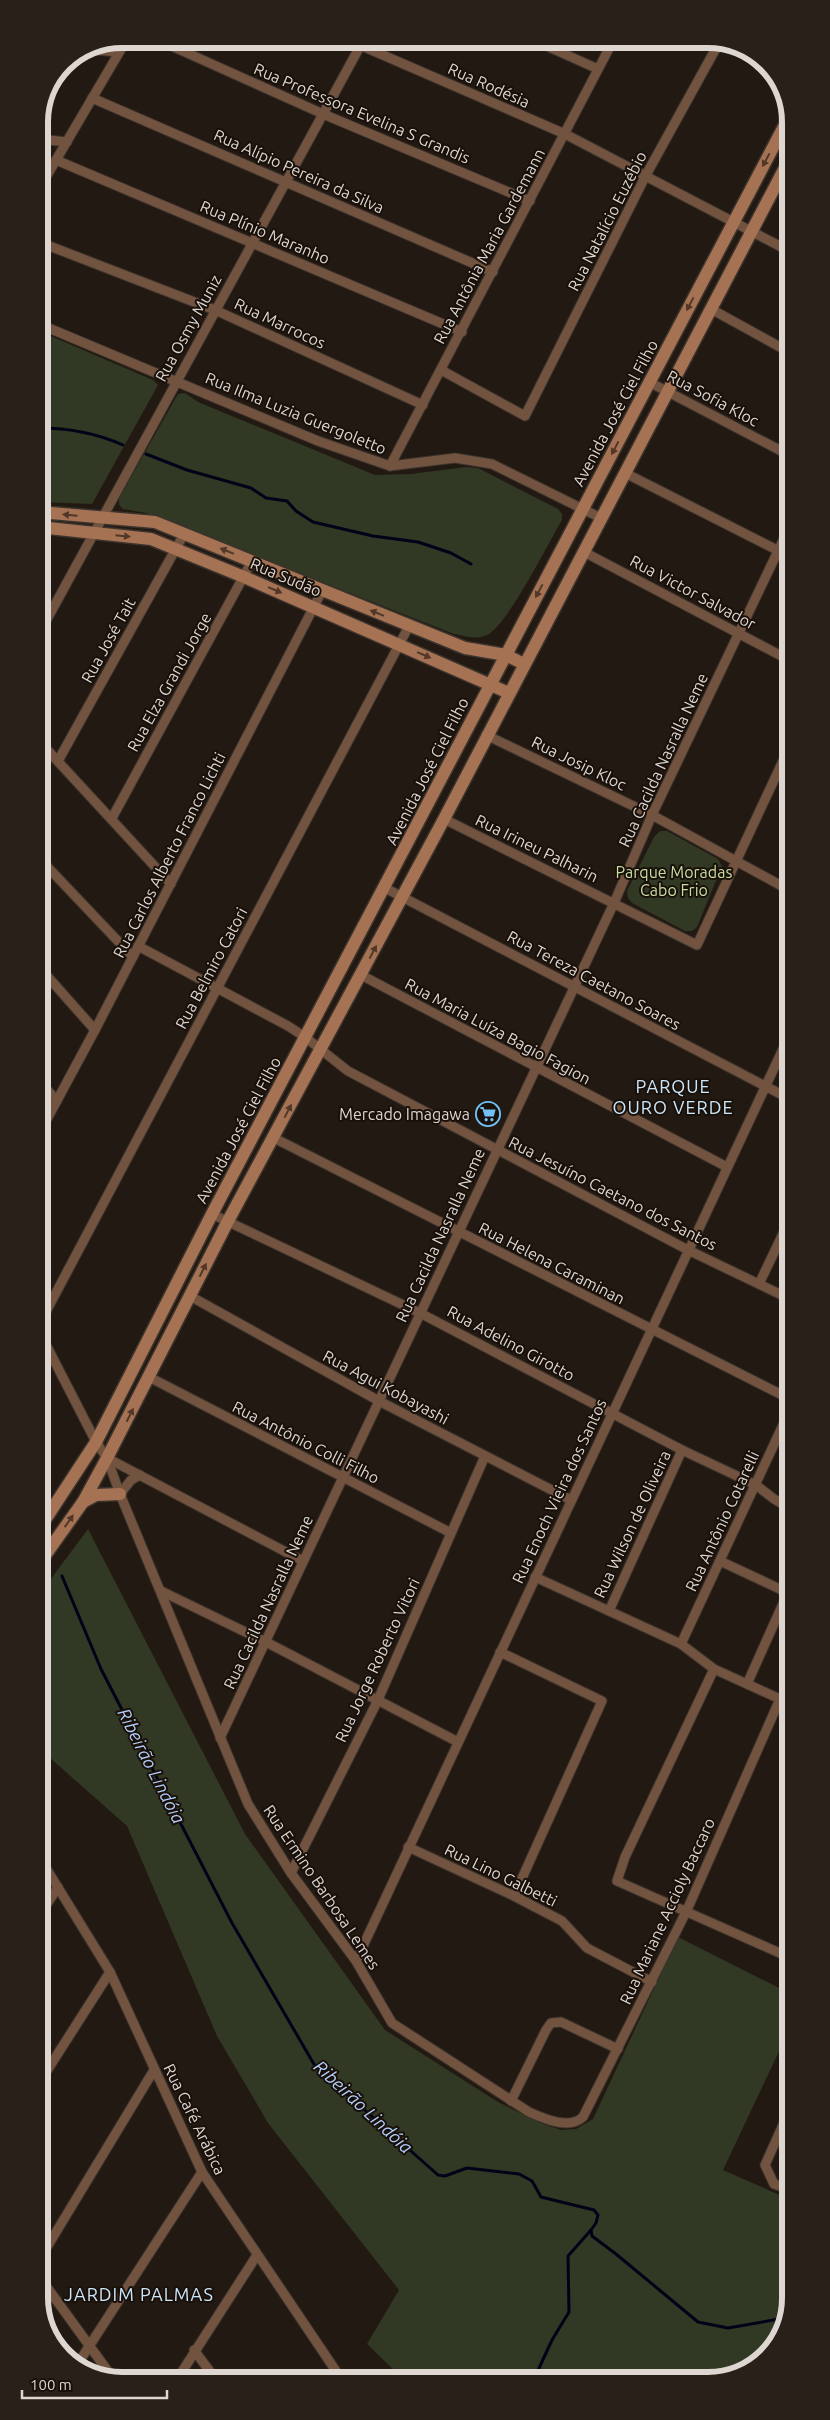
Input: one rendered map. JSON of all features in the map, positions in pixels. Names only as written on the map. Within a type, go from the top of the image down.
[{"type":"street","points":[[48,174],[121,48]]},
{"type":"street","name":"Rua Professora Evelina S Grandis","points":[[176,48],[323,114],[530,202]]},
{"type":"street","name":"Rua Osmy Muniz","points":[[48,617],[360,48]]},
{"type":"street","name":"Rua Rodésia","points":[[376,48],[564,134],[782,247]]},
{"type":"street","points":[[551,48],[598,69]]},
{"type":"street","name":"Rua Antônia Maria Gardemann","points":[[390,466],[462,332],[609,48]]},
{"type":"street","name":"Rua Natalício Euzébio","points":[[441,370],[525,416],[646,175],[716,48]]},
{"type":"street","points":[[101,51],[119,52]]},
{"type":"street","name":"Rua Alípio Pereira da Silva","points":[[92,98],[493,272]]},
{"type":"street","name":"Avenida José Ciel Filho","points":[[48,1514],[96,1442],[212,1214],[385,888],[782,128]]},
{"type":"street","points":[[48,140],[67,142]]},
{"type":"street","name":"Rua Plínio Maranho","points":[[56,160],[462,332]]},
{"type":"street","points":[[48,1551],[83,1502],[107,1458],[228,1222],[444,819],[486,735],[782,173]]},
{"type":"street","name":"Rua Marrocos","points":[[48,245],[215,310],[423,405]]},
{"type":"street","points":[[710,309],[782,348]]},
{"type":"street","name":"Rua Ilma Luzia Guergoletto","points":[[48,328],[177,380],[318,441],[390,466],[455,458],[492,464],[601,518]]},
{"type":"street","name":"Rua Sofia Kloc","points":[[649,382],[782,451]]},
{"type":"street","points":[[625,472],[782,552]]},
{"type":"street","name":"Rua Sudão","points":[[48,513],[155,522],[465,648],[506,655],[524,664]]},
{"type":"street","name":"Rua Sudão","points":[[48,529],[151,539],[314,607],[509,693]]},
{"type":"street","name":"Rua José Tait","points":[[58,761],[184,534]]},
{"type":"street","name":"Rua Cacilda Nasralla Neme","points":[[220,1738],[614,903],[652,814],[782,543]]},
{"type":"street","name":"Rua Victor Salvador","points":[[584,552],[782,656]]},
{"type":"street","name":"Rua Elza Grandi Jorge","points":[[112,818],[252,562]]},
{"type":"street","name":"Rua Carlos Alberto Franco Lichti","points":[[48,1117],[322,591]]},
{"type":"street","name":"Rua Belmiro Catori","points":[[48,1309],[409,626]]},
{"type":"street","name":"Rua Josip Kloc","points":[[486,735],[652,814],[782,885]]},
{"type":"street","points":[[48,750],[171,884]]},
{"type":"street","points":[[736,859],[782,764]]},
{"type":"street","name":"Rua Irineu Palharin","points":[[444,819],[697,945],[736,859]]},
{"type":"street","points":[[48,867],[133,957]]},
{"type":"street","name":"Rua Tereza Caetano Soares","points":[[385,888],[574,985],[782,1095]]},
{"type":"street","name":"Rua Jesuíno Caetano dos Santos","points":[[138,946],[305,1037],[348,1071],[496,1151],[688,1250],[782,1295]]},
{"type":"street","name":"Rua Maria Luíza Bagio Fagion","points":[[361,975],[727,1167]]},
{"type":"street","points":[[48,977],[95,1030]]},
{"type":"street","name":"Rua Enoch Vieira dos Santos","points":[[356,1961],[782,1052]]},
{"type":"street","points":[[48,1091],[57,1101]]},
{"type":"street","name":"Rua Helena Caraminan","points":[[274,1138],[782,1396]]},
{"type":"street","name":"Rua Adelino Girotto","points":[[212,1214],[420,1313],[682,1450],[756,1485],[782,1504]]},
{"type":"street","points":[[759,1284],[782,1236]]},
{"type":"street","name":"Rua Agui Kobayashi","points":[[190,1296],[378,1401],[571,1500]]},
{"type":"street","name":"Rua Ermino Barbosa Lemes","points":[[48,1349],[96,1442],[107,1458],[120,1494],[248,1804],[290,1873],[356,1961],[392,2023],[510,2101],[544,2118],[568,2124]]},
{"type":"street","name":"Rua Antônio Colli Filho","points":[[149,1377],[450,1533]]},
{"type":"street","name":"Rua Antônio Cotarelli","points":[[681,1644],[782,1428]]},
{"type":"street","name":"Rua Wilson de Oliveira","points":[[608,1611],[682,1450]]},
{"type":"street","name":"Rua Jorge Roberto Vitori","points":[[290,1873],[377,1702],[485,1456]]},
{"type":"street","points":[[107,1458],[303,1561]]},
{"type":"street","points":[[83,1502],[96,1496],[120,1494],[131,1480],[140,1475]]},
{"type":"street","points":[[720,1561],[782,1590]]},
{"type":"street","points":[[535,1578],[681,1644],[714,1669],[780,1700]]},
{"type":"street","points":[[161,1591],[266,1642],[377,1702],[458,1742]]},
{"type":"street","points":[[747,1684],[782,1606]]},
{"type":"street","points":[[500,1652],[602,1701],[514,1896]]},
{"type":"street","points":[[714,1669],[625,1856],[617,1881],[687,1910],[782,1954]]},
{"type":"street","name":"Rua Mariane Accioly Baccaro","points":[[568,2124],[577,2123],[583,2117],[652,1982],[687,1910],[780,1700]]},
{"type":"street","name":"Rua Lino Galbetti","points":[[408,1848],[514,1896],[562,1921],[587,1948],[652,1982]]},
{"type":"street","name":"Rua Café Arábica","points":[[48,1871],[110,1972],[202,2172],[337,2372]]},
{"type":"street","points":[[48,1902],[58,1887]]},
{"type":"street","points":[[48,2069],[110,1972]]},
{"type":"street","points":[[510,2101],[551,2023],[560,2022],[618,2049]]},
{"type":"street","points":[[48,2245],[154,2070]]},
{"type":"street","points":[[782,2127],[765,2165],[774,2184],[782,2187]]},
{"type":"street","points":[[80,2360],[202,2172]]},
{"type":"street","points":[[181,2372],[257,2255]]},
{"type":"street","points":[[48,2289],[108,2371]]},
{"type":"street","points":[[194,2350],[210,2372]]},
{"type":"green space","points":[[48,335],[153,380],[158,385],[92,504],[48,502]]},
{"type":"green space","points":[[185,393],[198,402],[375,475],[411,474],[466,467],[478,468],[558,509],[562,514],[562,520],[516,600],[495,628],[487,635],[479,637],[454,634],[146,513],[123,509],[119,505],[119,498],[178,394]]},
{"type":"green space","name":"Parque Moradas Cabo Frio","points":[[660,831],[667,831],[718,859],[722,866],[697,927],[692,931],[685,931],[632,903],[628,898],[627,891],[654,837]]},
{"type":"green space","points":[[88,1529],[245,1834],[385,2030],[498,2102],[541,2123],[561,2130],[576,2129],[593,2119],[678,1937],[782,1989],[782,2045],[723,2170],[782,2196],[782,2309],[779,2323],[773,2336],[761,2351],[737,2367],[719,2372],[396,2372],[367,2344],[399,2290],[268,2123],[217,2036],[127,1826],[48,1756],[48,1583]]},
{"type":"waterway","points":[[48,428],[82,432],[103,437],[123,445]]},
{"type":"waterway","points":[[146,454],[187,470],[251,488],[266,498],[287,501],[296,511],[313,522],[373,536],[418,542],[451,553],[471,564]]},
{"type":"waterway","name":"Ribeirão Lindóia","points":[[62,1576],[101,1669],[232,1923],[315,2066],[438,2175],[445,2176],[467,2168],[519,2174],[532,2181],[541,2197],[594,2210],[598,2215],[596,2223],[591,2230],[592,2236],[698,2322],[728,2328],[780,2319]]},
{"type":"waterway","points":[[537,2372],[552,2340],[569,2312],[568,2256],[591,2230]]},
{"type":"place","name":"Mercado Imagawa","points":[[488,1114]]},
{"type":"district","name":"PARQUE OURO VERDE","points":[[673,1097]]},
{"type":"district","name":"JARDIM PALMAS","points":[[139,2295]]}]
